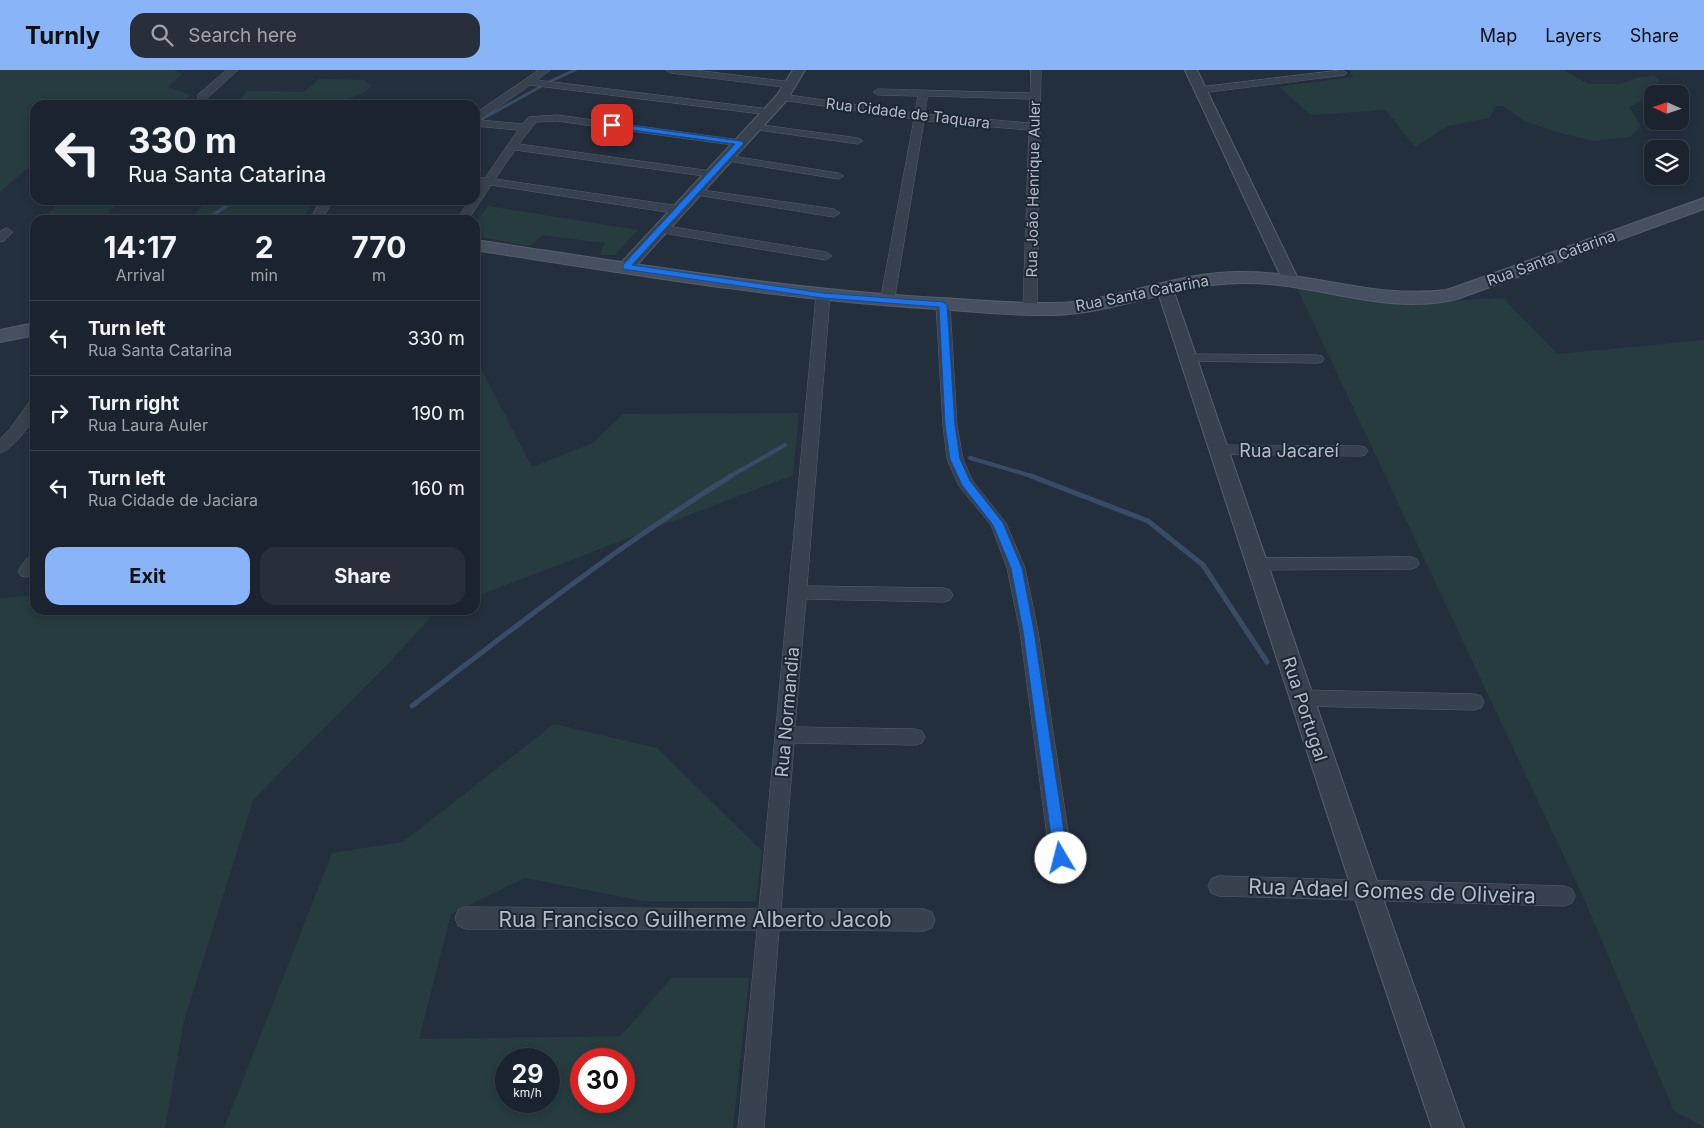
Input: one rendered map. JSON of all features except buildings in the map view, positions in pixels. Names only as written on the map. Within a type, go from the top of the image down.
[{"type":"main road","name":"Rua Santa Catarina","points":[[480,246],[823,296],[887,302],[1030,308],[1087,306],[1186,282],[1219,278],[1266,278],[1291,281],[1393,299],[1437,298],[1450,295],[1704,203]]},
{"type":"main road","points":[[0,336],[30,330]]},
{"type":"street","points":[[202,97],[233,70]]},
{"type":"street","points":[[480,116],[545,70]]},
{"type":"street","points":[[670,70],[791,85]]},
{"type":"street","points":[[626,267],[782,98],[799,70]]},
{"type":"street","name":"Rua João Henrique Auler","points":[[1030,308],[1036,70]]},
{"type":"street","points":[[1191,70],[1291,281]]},
{"type":"street","points":[[1201,90],[1342,73]]},
{"type":"street","points":[[528,82],[768,112]]},
{"type":"street","points":[[878,92],[1035,96]]},
{"type":"street","points":[[887,302],[924,92]]},
{"type":"street","name":"Rua Cidade de Taquara","points":[[782,98],[919,117],[1035,127]]},
{"type":"street","points":[[480,193],[525,127],[533,119],[557,118],[740,143]]},
{"type":"street","points":[[480,123],[525,127]]},
{"type":"street","points":[[755,127],[858,141]]},
{"type":"street","points":[[512,146],[711,174]]},
{"type":"street","points":[[726,158],[838,176]]},
{"type":"street","points":[[480,180],[679,210]]},
{"type":"street","points":[[695,192],[834,213]]},
{"type":"street","points":[[661,229],[826,256]]},
{"type":"street","name":"Rua Portugal","points":[[1165,288],[1366,890],[1448,1128]]},
{"type":"street","name":"Rua Normandia","points":[[751,1128],[823,296]]},
{"type":"street","points":[[943,305],[950,425],[955,459],[966,482],[998,523],[1016,568],[1029,631],[1061,858]]},
{"type":"street","points":[[1188,358],[1317,359]]},
{"type":"street","points":[[0,448],[15,433],[30,411]]},
{"type":"street","name":"Rua Jacareí","points":[[1218,450],[1360,451]]},
{"type":"street","points":[[1257,564],[1411,563]]},
{"type":"street","points":[[797,592],[944,594]]},
{"type":"street","points":[[1302,698],[1474,702]]},
{"type":"street","points":[[785,735],[914,738]]},
{"type":"street","name":"Rua Adael Gomes de Oliveira","points":[[1219,886],[1564,896]]},
{"type":"street","name":"Rua Francisco Guilherme Alberto Jacob","points":[[466,918],[924,920]]},
{"type":"green space","points":[[0,70],[174,70],[182,74],[168,87],[191,95],[185,100],[30,100],[30,166],[0,192]]},
{"type":"green space","points":[[1349,70],[1564,70],[1588,84],[1620,84],[1640,77],[1655,76],[1659,81],[1655,85],[1644,85],[1644,98],[1629,107],[1641,126],[1630,137],[1594,141],[1557,132],[1524,121],[1503,106],[1496,106],[1489,118],[1448,126],[1415,147],[1386,110],[1311,115],[1279,87],[1353,77]]},
{"type":"green space","points":[[319,79],[365,80],[369,85],[372,85],[362,93],[341,100],[240,100],[247,91],[304,92]]},
{"type":"green space","points":[[58,205],[116,205],[105,215],[46,215]]},
{"type":"green space","points":[[202,205],[312,205],[304,215],[194,215]]},
{"type":"green space","points":[[488,206],[638,230],[615,255],[600,255],[605,243],[543,235],[530,246],[480,237],[480,217]]},
{"type":"green space","points":[[1297,288],[1403,303],[1503,298],[1558,354],[1704,340],[1704,1127],[1674,1111],[1585,901]]},
{"type":"green space","points":[[480,367],[532,467],[593,443],[623,414],[799,413],[793,475],[480,595]]},
{"type":"green space","points":[[30,595],[30,615],[432,615],[389,663],[253,800],[184,1021],[165,1128],[0,1128],[0,598]]},
{"type":"green space","points":[[554,724],[657,748],[762,851],[756,901],[643,901],[525,878],[451,914],[419,1039],[621,1036],[671,978],[749,978],[733,1128],[224,1128],[332,853],[403,842]]},
{"type":"waterway","points":[[549,82],[575,70]]},
{"type":"waterway","points":[[482,119],[540,87]]},
{"type":"waterway","points":[[213,215],[228,205]]},
{"type":"waterway","points":[[729,477],[785,445]]},
{"type":"waterway","points":[[970,458],[1035,477]]},
{"type":"waterway","points":[[412,706],[608,558],[689,502],[731,476]]},
{"type":"waterway","points":[[1031,476],[1148,521],[1203,565],[1267,662]]},
{"type":"route","points":[[612,125],[740,143],[626,267],[823,296],[943,305],[950,425],[955,459],[960,474],[998,523],[1016,568],[1029,631],[1061,858]]}]
